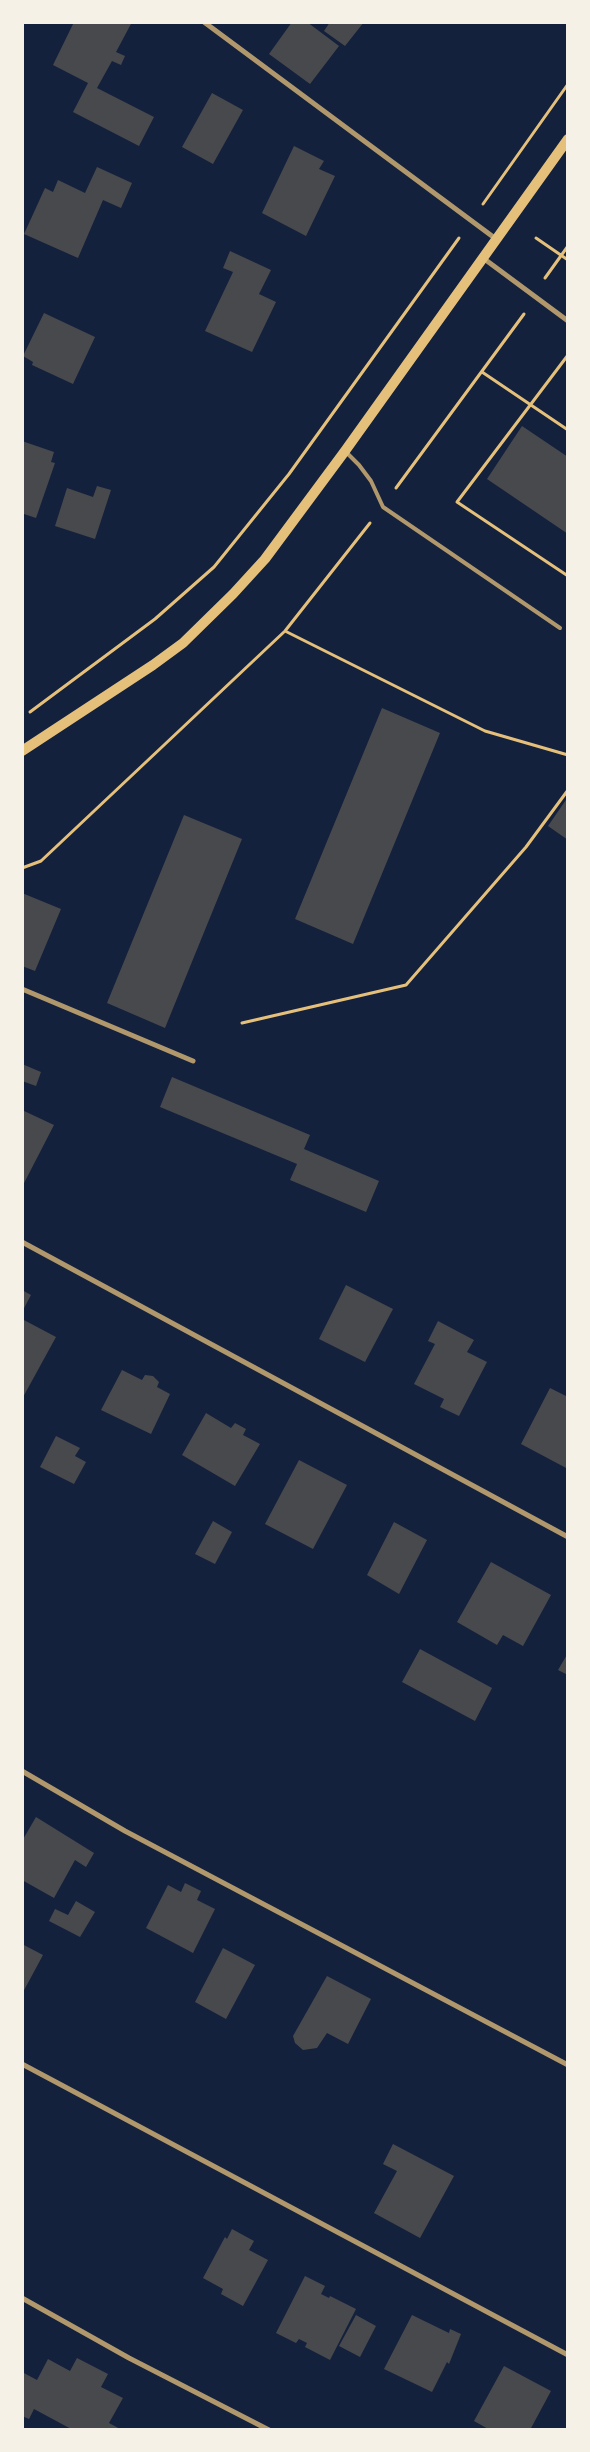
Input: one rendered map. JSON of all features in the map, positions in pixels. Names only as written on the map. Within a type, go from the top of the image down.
[{"type":"main road","points":[[22,751],[153,665],[183,643],[233,594],[265,559],[345,452],[568,139]]},
{"type":"street","points":[[204,22],[496,239]]},
{"type":"street","points":[[483,258],[568,321]]},
{"type":"street","points":[[22,989],[193,1061]]},
{"type":"street","points":[[22,1242],[568,1537]]},
{"type":"street","points":[[22,1771],[125,1831],[568,2065]]},
{"type":"street","points":[[22,2064],[568,2355]]},
{"type":"street","points":[[22,2298],[129,2358],[269,2430]]},
{"type":"lane","points":[[345,452],[359,465],[371,481],[383,507],[560,628]]},
{"type":"path","points":[[30,712],[155,619],[214,567],[289,474],[568,84]]},
{"type":"path","points":[[536,238],[568,260]]},
{"type":"path","points":[[22,868],[41,861],[285,631],[383,507],[524,315],[568,246]]},
{"type":"path","points":[[568,355],[457,502],[568,576]]},
{"type":"path","points":[[482,372],[568,430]]},
{"type":"path","points":[[285,631],[485,731],[568,755]]},
{"type":"path","points":[[242,1023],[406,985],[526,847],[568,790]]},
{"type":"building","points":[[74,22],[132,22],[116,52],[125,56],[121,65],[112,61],[97,88],[154,117],[139,146],[73,112],[88,83],[53,65]]},
{"type":"building","points":[[292,22],[307,22],[339,46],[310,84],[269,54]]},
{"type":"building","points":[[330,22],[364,22],[345,46],[324,31]]},
{"type":"building","points":[[212,93],[243,110],[213,164],[182,147]]},
{"type":"building","points":[[294,146],[324,161],[319,169],[335,176],[306,236],[262,213]]},
{"type":"building","points":[[97,167],[132,183],[121,208],[103,200],[78,258],[24,234],[45,188],[53,192],[58,180],[85,193]]},
{"type":"building","points":[[230,251],[271,270],[259,294],[276,302],[252,352],[205,331],[233,272],[223,268]]},
{"type":"building","points":[[44,313],[95,337],[73,384],[32,365],[33,362],[23,356]]},
{"type":"building","points":[[522,426],[568,457],[568,534],[487,479]]},
{"type":"building","points":[[22,441],[54,452],[51,462],[55,463],[36,518],[24,514],[22,518]]},
{"type":"building","points":[[97,486],[111,490],[95,539],[55,526],[67,488],[93,497]]},
{"type":"building","points":[[382,708],[440,733],[353,944],[295,919]]},
{"type":"building","points":[[568,797],[568,840],[548,826]]},
{"type":"building","points":[[184,815],[242,839],[165,1028],[107,1003]]},
{"type":"building","points":[[22,893],[61,909],[35,971],[22,966]]},
{"type":"building","points":[[22,1064],[41,1072],[36,1086],[22,1081]]},
{"type":"building","points":[[172,1077],[310,1135],[304,1149],[379,1181],[366,1212],[290,1180],[297,1164],[160,1107]]},
{"type":"building","points":[[22,1110],[54,1125],[22,1187]]},
{"type":"building","points":[[346,1285],[393,1309],[365,1362],[319,1339]]},
{"type":"building","points":[[22,1290],[31,1295],[22,1312]]},
{"type":"building","points":[[22,1319],[56,1337],[22,1399]]},
{"type":"building","points":[[438,1321],[474,1340],[467,1352],[487,1362],[459,1416],[440,1407],[444,1399],[414,1384],[435,1344],[428,1341]]},
{"type":"building","points":[[122,1370],[142,1380],[145,1375],[153,1376],[159,1382],[157,1387],[170,1394],[151,1434],[101,1410]]},
{"type":"building","points":[[550,1388],[568,1397],[568,1469],[521,1444]]},
{"type":"building","points":[[206,1413],[231,1428],[235,1423],[246,1429],[243,1435],[260,1444],[235,1486],[182,1455]]},
{"type":"building","points":[[56,1436],[80,1448],[75,1456],[86,1462],[74,1484],[40,1467]]},
{"type":"building","points":[[299,1460],[347,1485],[313,1549],[265,1524]]},
{"type":"building","points":[[213,1521],[232,1532],[215,1564],[195,1554]]},
{"type":"building","points":[[394,1522],[427,1540],[399,1594],[367,1575]]},
{"type":"building","points":[[491,1562],[551,1595],[523,1646],[503,1635],[497,1645],[457,1622]]},
{"type":"building","points":[[420,1649],[492,1688],[475,1721],[402,1682]]},
{"type":"building","points":[[568,1653],[568,1675],[558,1670]]},
{"type":"building","points":[[36,1817],[94,1853],[86,1867],[75,1860],[54,1898],[22,1880],[22,1841]]},
{"type":"building","points":[[185,1883],[201,1891],[197,1900],[215,1909],[193,1953],[146,1928],[168,1885],[181,1892]]},
{"type":"building","points":[[76,1901],[95,1912],[80,1937],[49,1921],[55,1909],[68,1915]]},
{"type":"building","points":[[22,1944],[43,1955],[22,1994]]},
{"type":"building","points":[[223,1948],[255,1965],[226,2019],[195,2002]]},
{"type":"building","points":[[327,1976],[371,1999],[348,2044],[327,2033],[317,2048],[303,2050],[295,2043],[293,2036]]},
{"type":"building","points":[[393,2144],[454,2176],[420,2238],[374,2213],[397,2171],[383,2164]]},
{"type":"building","points":[[232,2229],[254,2241],[249,2250],[268,2260],[243,2306],[221,2294],[223,2289],[203,2278],[225,2237],[227,2239]]},
{"type":"building","points":[[305,2276],[325,2286],[321,2294],[329,2298],[330,2296],[356,2309],[330,2360],[305,2347],[307,2343],[299,2339],[296,2343],[276,2333]]},
{"type":"building","points":[[356,2315],[376,2326],[360,2357],[339,2346]]},
{"type":"building","points":[[412,2315],[449,2333],[450,2329],[461,2334],[449,2364],[447,2362],[432,2392],[384,2369]]},
{"type":"building","points":[[77,2358],[108,2374],[101,2387],[123,2398],[109,2423],[122,2430],[73,2430],[34,2409],[29,2419],[22,2416],[22,2372],[37,2380],[48,2359],[70,2371]]},
{"type":"building","points":[[504,2366],[551,2391],[530,2430],[490,2430],[474,2421]]}]
